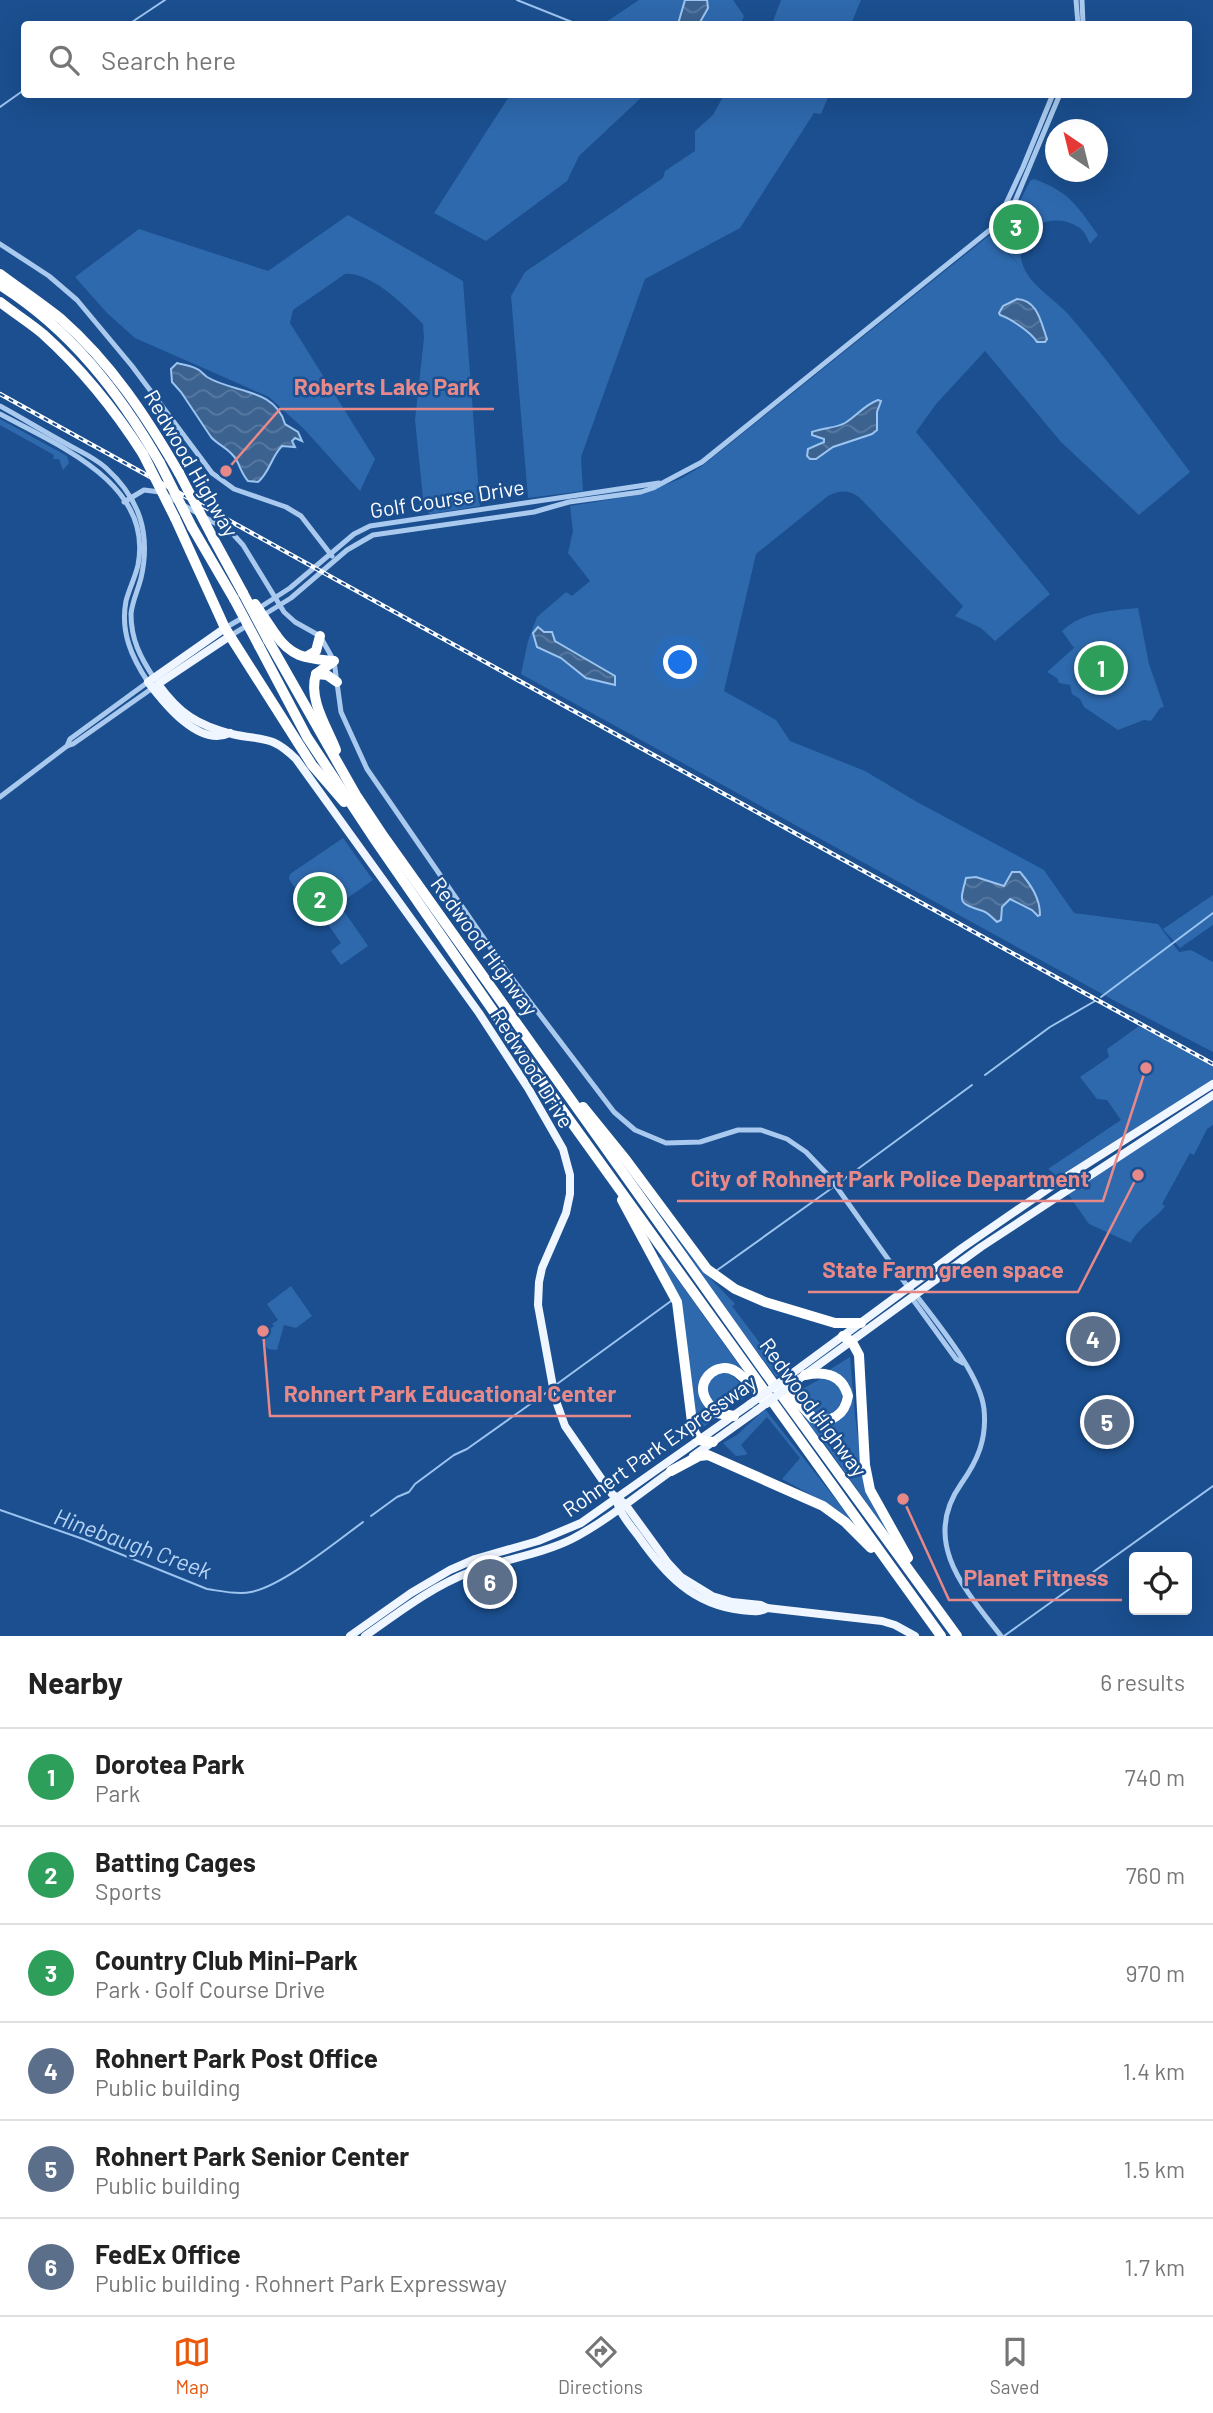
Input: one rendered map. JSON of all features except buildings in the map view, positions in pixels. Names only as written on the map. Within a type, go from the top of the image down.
[{"type":"highway","name":"Redwood Highway","points":[[0,274],[62,320],[97,355],[139,406],[230,568],[241,594]]},
{"type":"highway","name":"Redwood Highway","points":[[0,285],[46,318],[99,372],[125,405],[160,463],[192,527],[241,594],[356,795],[739,1336],[956,1634]]},
{"type":"highway","points":[[2,304],[41,333],[75,365],[122,421],[143,454],[228,632],[312,765],[375,840]]},
{"type":"highway","points":[[241,594],[268,640],[306,657],[334,661]]},
{"type":"highway","points":[[306,657],[316,651],[320,636]]},
{"type":"highway","name":"Redwood Highway","points":[[268,640],[307,737],[375,840],[543,1083],[942,1636]]},
{"type":"highway","points":[[334,661],[316,674],[314,694],[356,795]]},
{"type":"highway","points":[[316,674],[327,675],[337,682]]},
{"type":"highway","points":[[511,1015],[626,1160],[707,1269],[735,1289],[765,1302],[839,1324],[861,1323]]},
{"type":"highway","points":[[618,1186],[624,1205],[677,1302],[695,1435],[699,1440],[713,1442]]},
{"type":"highway","points":[[739,1336],[808,1415],[825,1421],[842,1413],[848,1396],[841,1381],[826,1373],[805,1375]]},
{"type":"highway","points":[[843,1336],[852,1342],[859,1355],[865,1465],[870,1490],[930,1598]]},
{"type":"highway","points":[[734,1416],[717,1413],[703,1394],[707,1377],[721,1368],[734,1370],[744,1379],[812,1456]]},
{"type":"highway","points":[[671,1471],[699,1456],[708,1455],[823,1506],[855,1531],[917,1602]]},
{"type":"main road","name":"Golf Course Drive","points":[[153,683],[228,632]]},
{"type":"main road","name":"Redwood Drive","points":[[153,683],[187,716],[200,724],[230,733],[263,738],[288,751],[312,779],[479,1013],[564,1149],[570,1175],[570,1194],[566,1213],[542,1268],[538,1292],[542,1330],[554,1393],[565,1426],[620,1504],[668,1563],[685,1580],[712,1596],[767,1608],[882,1622],[895,1625],[915,1636]]},
{"type":"main road","name":"Rohnert Park Expressway","points":[[365,1636],[454,1578],[519,1552],[620,1504],[671,1471],[713,1442],[753,1407],[908,1287],[1055,1184],[1213,1084]]},
{"type":"main road","name":"Rohnert Park Expressway","points":[[792,1379],[805,1375],[981,1247],[1213,1095]]},
{"type":"main road","name":"Rohnert Park Expressway","points":[[620,1504],[699,1440],[734,1416],[753,1407]]},
{"type":"main road","name":"Rohnert Park Expressway","points":[[350,1636],[411,1593],[450,1570],[475,1559],[519,1552]]},
{"type":"street","points":[[1076,0],[1078,21]]},
{"type":"street","points":[[1082,0],[1083,21]]},
{"type":"street","name":"Golf Course Drive","points":[[997,223],[1026,162],[1051,98]]},
{"type":"street","name":"Golf Course Drive","points":[[228,632],[280,606],[336,559],[373,535],[534,512],[569,502],[642,492],[702,462],[1001,222],[1013,205],[1057,98]]},
{"type":"street","points":[[0,244],[49,276],[77,300],[132,366],[212,473],[234,489],[286,507],[301,516],[336,559]]},
{"type":"street","name":"Redwood Drive","points":[[0,406],[98,462],[114,476],[131,498],[140,515],[142,536],[129,628],[153,683]]},
{"type":"street","name":"Redwood Drive","points":[[0,414],[106,476],[135,520],[142,536]]},
{"type":"street","name":"Golf Course Drive","points":[[228,632],[276,599],[354,534],[383,523],[665,482]]},
{"type":"street","points":[[124,502],[144,490],[160,492],[231,532],[243,545],[289,617],[320,636],[334,661],[341,712],[367,769],[505,970],[614,1112],[635,1130],[666,1143],[700,1142],[738,1130],[774,1133],[806,1152],[833,1182],[956,1359],[964,1364],[979,1389],[983,1400],[984,1439],[975,1463],[952,1500],[946,1521],[947,1548],[956,1577],[999,1634]]},
{"type":"street","points":[[0,797],[67,746],[70,739],[153,683]]},
{"type":"shaded area","points":[[639,0],[733,0],[744,16],[742,21],[608,21]]},
{"type":"shaded area","points":[[781,0],[861,0],[852,21],[773,21]]},
{"type":"shaded area","points":[[508,98],[641,98],[579,156],[567,181],[486,241],[434,213]]},
{"type":"shaded area","points":[[722,98],[828,98],[821,114],[814,113],[740,228],[645,279],[581,457],[583,491],[528,498],[511,296],[525,272],[663,178],[665,171],[695,151],[695,131],[713,115]]},
{"type":"shaded area","points":[[1034,179],[1065,195],[1098,235],[1090,244],[1082,230],[1071,223],[1057,220],[1037,225],[1022,243],[1021,260],[1026,272],[1084,333],[1190,472],[1139,515],[1061,442],[985,351],[936,404],[916,432],[1050,594],[995,641],[981,628],[955,616],[963,606],[859,497],[848,492],[837,493],[828,496],[756,554],[724,691],[776,720],[790,741],[865,771],[1044,870],[1074,913],[1158,924],[1179,952],[1191,950],[1213,962],[1213,1052],[1115,1001],[521,674],[528,641],[537,617],[566,592],[572,596],[590,581],[568,553],[573,531],[570,506],[643,494],[682,478],[702,466],[991,234],[1022,269],[992,233],[1015,211],[1030,181]]},
{"type":"shaded area","points":[[348,215],[463,281],[480,506],[430,514],[424,508],[415,420],[424,338],[423,324],[397,299],[376,284],[365,278],[345,274],[293,310],[290,323],[375,459],[360,491],[304,429],[269,397],[135,338],[107,313],[75,277],[139,229],[268,271]]},
{"type":"shaded area","points":[[0,419],[67,456],[69,463],[63,470],[59,459],[53,459],[54,455],[0,425]]},
{"type":"shaded area","points":[[1138,608],[1149,664],[1164,707],[1160,708],[1151,721],[1144,720],[1118,730],[1084,707],[1080,699],[1072,694],[1070,685],[1059,683],[1057,678],[1047,672],[1074,648],[1062,631],[1070,624],[1098,613]]},
{"type":"shaded area","points":[[343,838],[373,880],[339,904],[368,946],[341,965],[331,951],[341,943],[320,913],[309,909],[289,879],[290,874]]},
{"type":"shaded area","points":[[1213,895],[1213,925],[1180,948],[1163,929]]},
{"type":"shaded area","points":[[1139,1026],[1213,1066],[1213,1080],[1057,1176],[1048,1169],[1121,1120],[1107,1100],[1097,1099],[1080,1077],[1109,1057],[1107,1049]]},
{"type":"shaded area","points":[[1213,1100],[1213,1125],[1207,1129],[1194,1155],[1190,1153],[1162,1204],[1165,1206],[1131,1243],[1089,1224],[1068,1194]]},
{"type":"shaded area","points":[[653,1206],[693,1260],[735,1304],[732,1306],[775,1363],[780,1365],[782,1373],[776,1377],[651,1208]]},
{"type":"shaded area","points":[[661,1256],[752,1383],[740,1371],[713,1367],[707,1372],[700,1385],[701,1400],[716,1418],[698,1431],[686,1341],[658,1259]]},
{"type":"shaded area","points":[[291,1286],[312,1316],[296,1328],[284,1325],[277,1350],[268,1349],[262,1340],[263,1334],[278,1320],[267,1304]]},
{"type":"shaded area","points":[[850,1357],[864,1482],[901,1551],[802,1417],[821,1424],[849,1402],[829,1370]]},
{"type":"shaded area","points":[[720,1372],[731,1374],[751,1394],[720,1412],[706,1396],[707,1381]]},
{"type":"shaded area","points":[[822,1378],[829,1378],[841,1388],[842,1394],[837,1409],[817,1416],[790,1390],[802,1389]]},
{"type":"shaded area","points":[[765,1409],[852,1520],[782,1479],[800,1458],[767,1417],[741,1445],[746,1455],[736,1456],[723,1443],[737,1435]]},
{"type":"water","points":[[685,0],[707,0],[708,8],[701,21],[679,21]]},
{"type":"water","points":[[1017,299],[1030,303],[1034,308],[1047,339],[1045,342],[1037,342],[1031,334],[1000,315],[1003,306]]},
{"type":"water","points":[[177,363],[197,369],[217,382],[263,398],[280,412],[285,424],[298,432],[302,441],[295,438],[292,441],[295,447],[282,446],[262,478],[258,482],[248,481],[234,457],[211,437],[172,382],[171,369]]},
{"type":"water","points":[[878,400],[881,401],[877,412],[877,430],[872,434],[833,447],[816,459],[807,456],[808,449],[824,442],[824,439],[812,435],[812,432],[845,423]]},
{"type":"water","points":[[538,627],[544,632],[552,632],[555,641],[615,676],[615,685],[586,678],[561,658],[537,647],[533,633]]},
{"type":"water","points":[[1012,872],[1020,872],[1031,887],[1037,897],[1040,915],[1010,899],[1002,907],[1001,920],[997,922],[987,913],[962,901],[966,878],[976,877],[1004,886]]},
{"type":"waterway","points":[[134,21],[165,0]]},
{"type":"waterway","points":[[517,0],[570,21]]},
{"type":"waterway","points":[[0,107],[21,92]]},
{"type":"waterway","points":[[1101,997],[1213,913]]},
{"type":"waterway","points":[[985,1075],[1050,1027],[1095,1001]]},
{"type":"waterway","points":[[840,1182],[972,1085]]},
{"type":"waterway","points":[[716,1271],[832,1188]]},
{"type":"waterway","name":"Hinebaugh Creek","points":[[557,1384],[671,1301]]},
{"type":"waterway","name":"Hinebaugh Creek","points":[[371,1516],[397,1497],[409,1492],[415,1484],[454,1455],[467,1449],[550,1390]]},
{"type":"waterway","points":[[1004,1636],[1213,1486]]},
{"type":"waterway","name":"Hinebaugh Creek","points":[[0,1510],[83,1539],[207,1589],[235,1593],[251,1592],[278,1581],[363,1522]]},
{"type":"railway","points":[[0,394],[1213,1064]]},
{"type":"place","name":"Country Club Mini-Park","points":[[1016,227]]},
{"type":"place","name":"Roberts Lake Park","points":[[226,471]]},
{"type":"place","name":"Dorotea Park","points":[[1101,668]]},
{"type":"place","name":"Batting Cages","points":[[320,899]]},
{"type":"place","name":"City of Rohnert Park Police Department","points":[[1146,1068]]},
{"type":"place","name":"State Farm green space","points":[[1138,1175]]},
{"type":"place","name":"Rohnert Park Educational Center","points":[[263,1331]]},
{"type":"place","name":"Rohnert Park Post Office","points":[[1093,1339]]},
{"type":"place","name":"Rohnert Park Senior Center","points":[[1107,1422]]},
{"type":"place","name":"Planet Fitness","points":[[903,1499]]},
{"type":"place","name":"FedEx Office","points":[[490,1582]]}]
